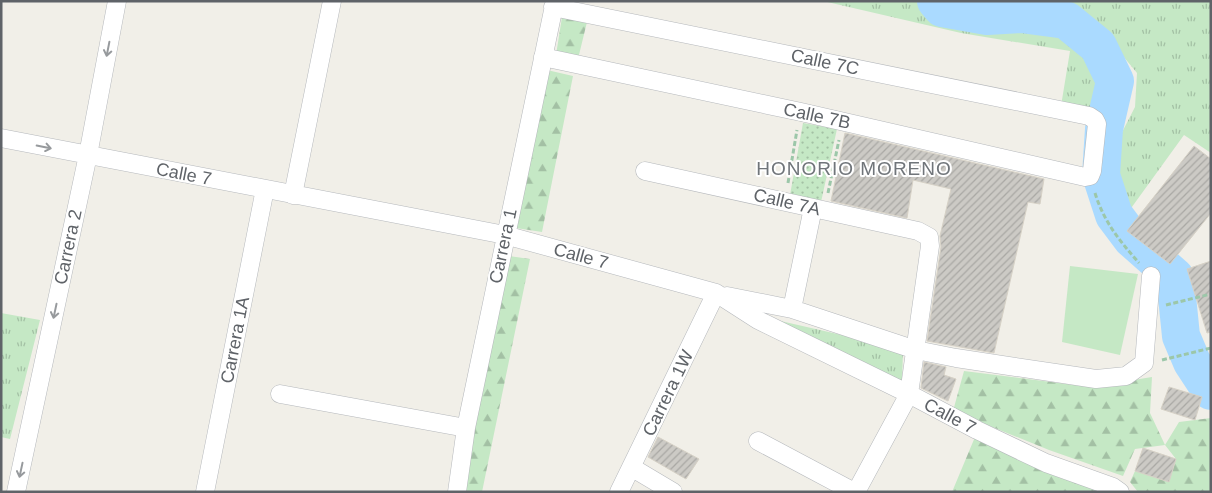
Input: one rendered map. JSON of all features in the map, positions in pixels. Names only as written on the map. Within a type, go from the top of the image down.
[{"type":"street","name":"Carrera 2","points":[[16,492],[88,155],[117,1]]},
{"type":"street","points":[[293,194],[332,1]]},
{"type":"street","name":"Carrera 1","points":[[457,492],[466,428],[554,4]]},
{"type":"street","name":"Calle 7C","points":[[554,4],[1089,116],[1097,124],[1090,176]]},
{"type":"street","name":"Calle 7B","points":[[543,57],[801,112],[1075,175],[1090,176]]},
{"type":"street","name":"Calle 7","points":[[1,138],[505,235],[716,293],[758,320],[909,394],[977,430],[1046,463],[1113,487],[1120,492]]},
{"type":"street","name":"Calle 7A","points":[[645,170],[918,231],[929,237],[930,246],[916,350]]},
{"type":"street","name":"Carrera 1A","points":[[205,492],[265,189]]},
{"type":"street","points":[[792,310],[819,209]]},
{"type":"street","points":[[716,293],[792,310],[916,350],[956,358],[1096,379],[1126,376],[1144,363],[1151,276]]},
{"type":"street","name":"Carrera 1W","points":[[619,492],[716,293]]},
{"type":"street","points":[[758,441],[855,492],[909,394],[916,350]]},
{"type":"street","points":[[280,394],[466,428]]},
{"type":"street","points":[[632,467],[674,492]]},
{"type":"path","points":[[784,202],[801,112]]},
{"type":"path","points":[[819,209],[843,122]]},
{"type":"path","points":[[1090,176],[1100,208],[1116,238],[1151,276]]},
{"type":"path","points":[[1148,310],[1211,294]]},
{"type":"path","points":[[1144,363],[1211,348]]},
{"type":"green space","points":[[823,1],[915,1],[938,16],[971,23],[1046,23],[1071,32],[1089,48],[1109,82],[1096,118],[1061,106],[1070,51],[961,33]]},
{"type":"green space","points":[[1049,1],[1211,1],[1211,153],[1184,135],[1129,211],[1116,187],[1115,146],[1135,107],[1137,73],[1094,21]]},
{"type":"green space","points":[[562,17],[587,22],[578,59],[556,55]]},
{"type":"green space","points":[[547,70],[573,76],[542,232],[516,228]]},
{"type":"green space","points":[[803,123],[837,129],[821,202],[790,195]]},
{"type":"green space","points":[[509,256],[530,259],[482,492],[461,492]]},
{"type":"green space","points":[[1070,266],[1138,274],[1120,355],[1062,342]]},
{"type":"green space","points":[[1,313],[40,320],[10,439],[1,437]]},
{"type":"green space","points":[[759,316],[903,349],[902,385]]},
{"type":"green space","points":[[964,371],[1090,387],[1152,377],[1150,413],[1165,445],[1135,449],[1123,476],[1049,450],[953,411]]},
{"type":"green space","points":[[1211,418],[1211,492],[1138,492],[1130,482],[1135,471],[1169,482],[1176,459],[1165,445],[1179,422]]},
{"type":"green space","points":[[975,437],[1055,476],[1102,492],[952,492]]},
{"type":"building","points":[[845,133],[1044,179],[1040,204],[1028,202],[994,353],[927,341],[941,247],[940,236],[951,189],[913,180],[907,218],[831,201]]},
{"type":"building","points":[[1194,146],[1211,159],[1211,213],[1170,264],[1127,231]]},
{"type":"building","points":[[1211,261],[1211,332],[1207,333],[1187,269]]},
{"type":"building","points":[[924,362],[946,367],[944,375],[956,379],[948,401],[921,388]]},
{"type":"building","points":[[1169,387],[1202,397],[1195,420],[1161,409]]},
{"type":"building","points":[[658,437],[699,459],[686,479],[648,457]]},
{"type":"building","points":[[1143,448],[1176,459],[1169,482],[1135,471]]},
{"type":"waterway","points":[[936,1],[942,8],[987,16],[1021,14],[1066,20],[1098,46],[1115,81],[1104,129],[1101,175],[1114,215],[1132,239],[1175,277],[1181,336],[1192,362],[1211,391]]},
{"type":"district","name":"HONORIO MORENO","points":[[854,168]]}]
